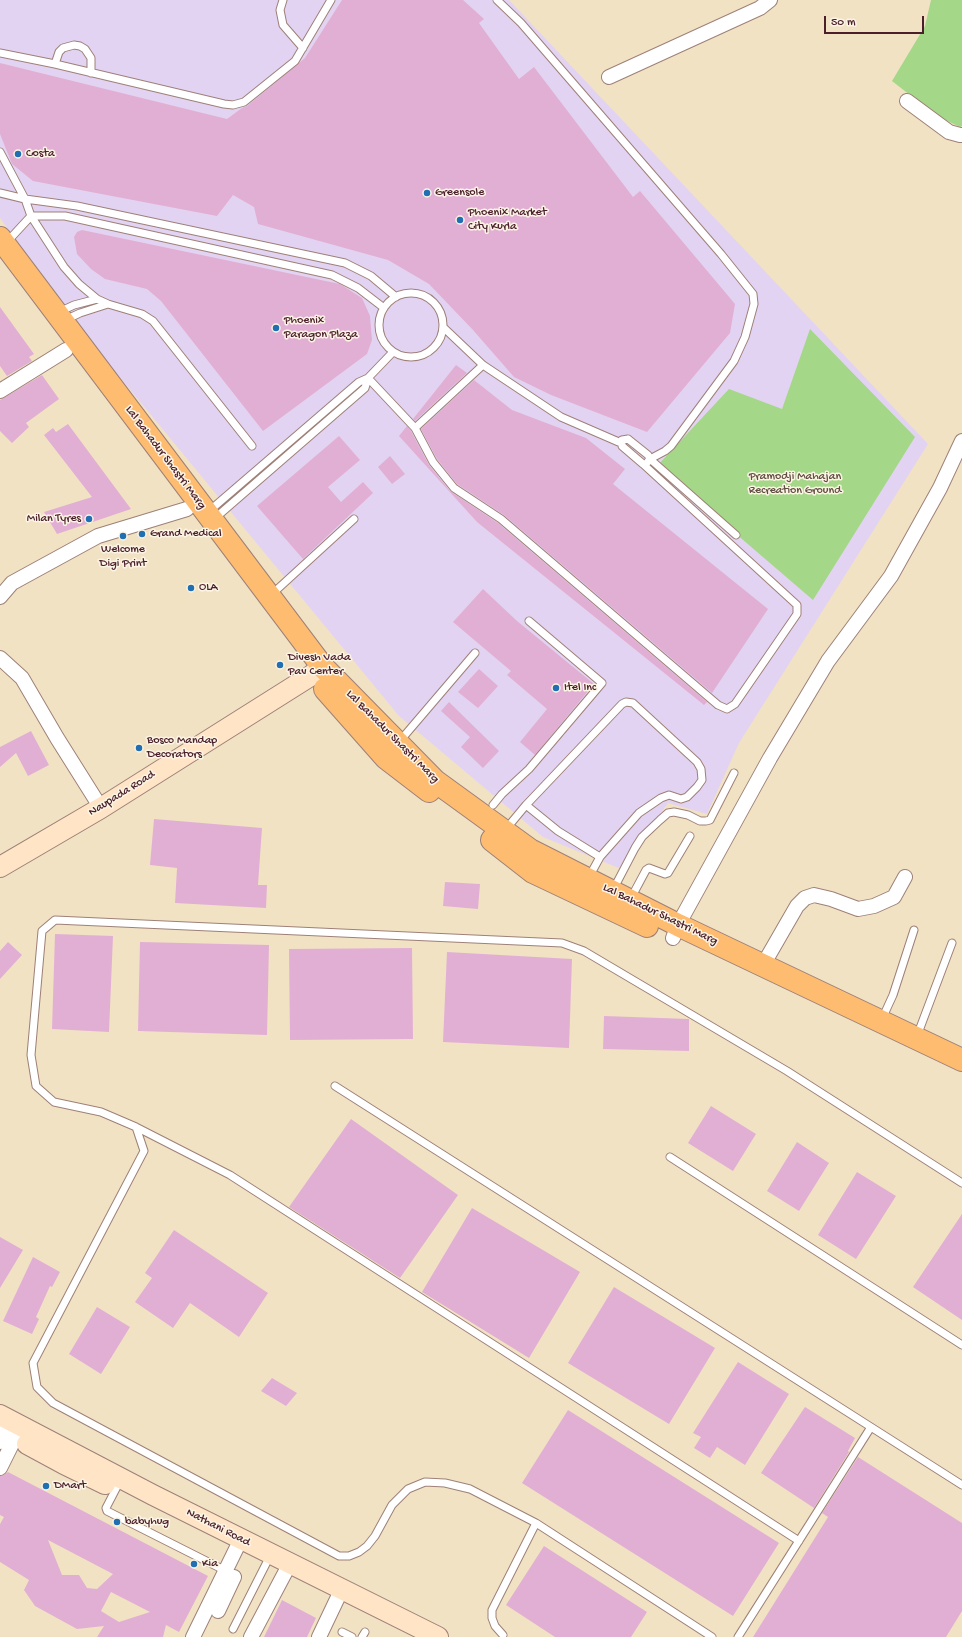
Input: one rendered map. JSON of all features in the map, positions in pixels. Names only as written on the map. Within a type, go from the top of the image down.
[{"type":"main road","name":"Lal Bahadur Shastri Marg","points":[[1,249],[59,318],[317,670],[392,751],[536,863],[622,902]]},
{"type":"main road","name":"Lal Bahadur Shastri Marg","points":[[1,249],[66,350],[269,596],[317,670]]},
{"type":"main road","name":"Lal Bahadur Shastri Marg","points":[[392,751],[435,781],[489,811],[504,831],[530,850],[536,863],[588,879],[622,902],[675,932],[962,1076]]},
{"type":"main road","name":"Lal Bahadur Shastri Marg","points":[[675,932],[763,965],[962,1060]]},
{"type":"street","points":[[609,77],[760,8],[770,0]]},
{"type":"street","points":[[907,101],[950,132],[960,135],[962,134]]},
{"type":"street","points":[[0,391],[66,350]]},
{"type":"street","points":[[675,932],[770,758],[828,662],[894,570],[940,488],[962,441]]},
{"type":"street","points":[[0,597],[12,583],[98,536],[202,514]]},
{"type":"street","points":[[0,658],[22,678],[57,738],[101,808]]},
{"type":"street","name":"Naupada Road","points":[[0,867],[101,808],[317,670]]},
{"type":"street","points":[[763,965],[796,906],[805,898],[814,895],[831,899],[858,909],[874,906],[894,897],[905,877]]},
{"type":"street","points":[[0,1468],[8,1428]]},
{"type":"street","name":"Nathani Road","points":[[8,1428],[118,1484],[244,1544],[424,1635]]},
{"type":"street","points":[[193,1637],[226,1571],[244,1544]]},
{"type":"street","points":[[218,1611],[244,1544]]},
{"type":"street","name":"Nathani Road","points":[[270,1557],[288,1569],[342,1597],[424,1635]]},
{"type":"street","points":[[251,1637],[288,1569]]},
{"type":"street","points":[[319,1637],[342,1597]]},
{"type":"street","points":[[325,1637],[342,1597]]},
{"type":"lane","points":[[283,0],[280,10],[282,25],[303,48]]},
{"type":"lane","points":[[0,53],[234,105],[244,102],[295,61],[331,0]]},
{"type":"lane","points":[[496,0],[521,23],[754,294],[754,304],[745,337],[734,361],[672,446],[650,459],[646,464],[643,464]]},
{"type":"lane","points":[[55,64],[59,52],[64,48],[68,46],[80,46],[85,49],[91,58],[91,73]]},
{"type":"lane","points":[[0,152],[25,199],[31,216],[64,267],[79,284],[97,299],[108,304],[142,314],[153,322],[252,446]]},
{"type":"lane","points":[[0,193],[25,199],[77,206],[345,263],[371,276],[396,297]]},
{"type":"lane","points":[[1,249],[31,216],[65,216],[332,275],[358,288],[384,308]]},
{"type":"lane","points":[[405,294],[424,296],[432,301],[442,317],[440,338],[434,347],[426,354],[409,357],[401,356],[385,345],[380,335],[379,324],[381,313],[384,308],[396,297],[405,294]]},
{"type":"lane","points":[[59,318],[74,305],[97,299]]},
{"type":"lane","points":[[59,318],[108,304]]},
{"type":"lane","points":[[368,378],[415,428],[433,462],[454,488],[501,519],[712,700],[727,709],[735,704],[797,614],[797,605],[622,446],[621,443],[561,417],[483,365],[442,327]]},
{"type":"lane","points":[[202,514],[359,382],[368,378],[394,352]]},
{"type":"lane","points":[[415,428],[483,365]]},
{"type":"lane","points":[[621,443],[622,440],[628,439],[736,535]]},
{"type":"lane","points":[[269,596],[354,519]]},
{"type":"lane","points":[[489,811],[502,794],[529,769],[602,682],[529,621]]},
{"type":"lane","points":[[392,751],[475,653]]},
{"type":"lane","points":[[504,831],[526,805],[622,704],[626,702],[633,703],[697,762],[701,770],[702,780],[687,797],[681,798],[669,795],[661,798],[639,813],[600,857],[588,879]]},
{"type":"lane","points":[[622,902],[635,848],[642,837],[668,813],[674,812],[688,815],[700,821],[710,820],[714,815],[734,773]]},
{"type":"lane","points":[[526,805],[558,831],[600,857]]},
{"type":"lane","points":[[622,902],[649,868],[665,874],[668,873],[690,836]]},
{"type":"lane","points":[[799,1541],[230,1175],[136,1127],[100,1112],[54,1102],[36,1086],[31,1055],[42,931],[55,920],[562,943],[584,951],[787,1071],[962,1183]]},
{"type":"lane","points":[[882,1021],[893,996],[914,930]]},
{"type":"lane","points":[[917,1038],[952,943]]},
{"type":"lane","points":[[336,1086],[962,1485]]},
{"type":"lane","points":[[136,1127],[144,1151],[33,1363],[36,1387],[53,1403],[339,1556],[354,1554],[367,1546],[375,1536],[392,1505],[408,1489],[425,1482],[445,1483],[470,1489],[536,1523],[712,1637]]},
{"type":"lane","points":[[670,1157],[962,1345]]},
{"type":"lane","points":[[738,1637],[871,1427]]},
{"type":"lane","points":[[118,1484],[106,1508],[107,1511],[226,1571]]},
{"type":"lane","points":[[503,1635],[495,1626],[492,1618],[492,1610],[536,1523]]},
{"type":"lane","points":[[233,1628],[270,1557]]},
{"type":"lane","points":[[342,1632],[352,1637]]},
{"type":"shaded area","points":[[0,0],[509,0],[928,444],[739,743],[707,814],[668,803],[621,869],[543,837],[399,716],[104,358],[0,218]]},
{"type":"green space","points":[[931,0],[962,0],[962,126],[960,127],[937,116],[892,81],[925,26]]},
{"type":"green space","name":"Pramodji Mahajan Recreation Ground","points":[[810,329],[915,437],[813,600],[657,466],[729,389],[782,409]]},
{"type":"building","name":"Phoenix Market City Kurla","points":[[342,0],[463,0],[484,19],[479,23],[519,79],[534,67],[633,197],[640,191],[735,304],[730,333],[647,432],[551,395],[514,377],[473,330],[429,284],[388,260],[258,224],[254,207],[233,195],[217,216],[33,181],[12,164],[0,134],[0,63],[227,119],[247,106],[305,58]]},
{"type":"building","name":"Phoenix Paragon Plaza","points":[[82,230],[340,284],[362,298],[370,316],[372,340],[367,354],[263,431],[161,301],[147,289],[105,279],[91,269],[77,254],[74,237],[77,232]]},
{"type":"building","points":[[0,307],[34,354],[29,357],[32,361],[7,376],[0,366]]},
{"type":"building","points":[[456,365],[467,373],[415,421],[413,419]]},
{"type":"building","points":[[42,375],[59,399],[26,423],[29,427],[12,443],[0,431],[0,400]]},
{"type":"building","points":[[474,380],[512,410],[586,438],[625,469],[613,484],[768,609],[712,693],[504,515],[457,484],[437,459],[421,429]]},
{"type":"building","points":[[68,424],[131,509],[57,534],[44,512],[92,497],[44,435],[53,428],[56,432]]},
{"type":"building","points":[[407,426],[429,465],[450,491],[498,523],[707,702],[704,705],[477,522],[399,436]]},
{"type":"building","points":[[339,436],[360,460],[328,487],[341,502],[363,482],[373,493],[303,559],[257,506]]},
{"type":"building","points":[[390,456],[405,474],[392,484],[378,467]]},
{"type":"building","name":"Itel Inc","points":[[483,589],[517,621],[594,684],[535,755],[520,742],[547,709],[507,675],[511,671],[453,622]]},
{"type":"building","points":[[479,669],[498,686],[478,708],[458,692]]},
{"type":"building","points":[[449,702],[499,751],[483,768],[461,747],[470,737],[441,711]]},
{"type":"building","points":[[31,731],[49,765],[28,776],[16,753],[0,767],[0,747]]},
{"type":"building","points":[[154,819],[262,828],[258,885],[267,885],[266,908],[175,903],[177,868],[150,865]]},
{"type":"building","points":[[445,882],[480,884],[478,909],[443,906]]},
{"type":"building","points":[[55,934],[113,936],[109,1032],[52,1029]]},
{"type":"building","points":[[8,942],[22,955],[0,979],[0,951]]},
{"type":"building","points":[[140,942],[269,945],[267,1035],[138,1031]]},
{"type":"building","points":[[412,948],[413,1039],[290,1040],[289,949]]},
{"type":"building","points":[[447,952],[572,959],[569,1048],[443,1042]]},
{"type":"building","points":[[604,1016],[689,1019],[689,1051],[603,1049]]},
{"type":"building","points":[[711,1106],[756,1134],[733,1171],[688,1143]]},
{"type":"building","points":[[351,1119],[458,1195],[400,1278],[289,1207]]},
{"type":"building","points":[[797,1142],[829,1163],[799,1211],[767,1191]]},
{"type":"building","points":[[857,1172],[896,1196],[856,1259],[818,1235]]},
{"type":"building","points":[[472,1208],[580,1272],[529,1358],[422,1292]]},
{"type":"building","points":[[962,1214],[962,1320],[913,1287]]},
{"type":"building","points":[[174,1230],[268,1293],[239,1337],[190,1303],[173,1328],[135,1302],[152,1278],[145,1273]]},
{"type":"building","points":[[0,1237],[23,1250],[0,1288]]},
{"type":"building","points":[[33,1257],[60,1272],[52,1287],[50,1286],[36,1317],[39,1319],[32,1334],[3,1321]]},
{"type":"building","points":[[614,1287],[715,1348],[669,1424],[568,1363]]},
{"type":"building","points":[[97,1307],[130,1327],[101,1374],[69,1354]]},
{"type":"building","points":[[738,1362],[789,1394],[745,1465],[717,1447],[710,1458],[694,1448],[701,1437],[693,1433]]},
{"type":"building","points":[[272,1378],[297,1393],[286,1406],[261,1391]]},
{"type":"building","points":[[805,1407],[855,1438],[848,1451],[849,1452],[814,1508],[761,1473]]},
{"type":"building","points":[[568,1410],[779,1543],[733,1616],[522,1483]]},
{"type":"building","points":[[858,1457],[962,1523],[962,1611],[946,1637],[753,1637],[828,1517],[822,1513]]},
{"type":"building","points":[[8,1472],[208,1576],[179,1632],[166,1625],[163,1637],[97,1637],[104,1626],[77,1629],[35,1606],[24,1590],[29,1580],[0,1562],[0,1524],[4,1517],[0,1515],[0,1476]],"holes":[[[48,1540],[113,1574],[97,1589],[87,1588],[79,1575],[62,1575]],[[111,1592],[150,1612],[119,1622],[101,1611]]]},
{"type":"building","points":[[544,1546],[647,1612],[631,1637],[555,1637],[506,1605]]},
{"type":"building","points":[[282,1600],[316,1618],[307,1637],[264,1637]]},
{"type":"place","name":"Costa","points":[[18,154]]},
{"type":"place","name":"Greensole","points":[[427,193]]},
{"type":"place","name":"Phoenix Market City Kurla","points":[[460,220]]},
{"type":"place","name":"Phoenix Paragon Plaza","points":[[276,328]]},
{"type":"place","name":"Milan Tyres","points":[[89,519]]},
{"type":"place","name":"Grand Medical","points":[[142,534]]},
{"type":"place","name":"Welcome Digi Print","points":[[123,536]]},
{"type":"place","name":"OLA","points":[[191,588]]},
{"type":"place","name":"Divesh Vada Pav Center","points":[[280,665]]},
{"type":"place","name":"Itel Inc","points":[[556,688]]},
{"type":"place","name":"Bosco Mandap Decorators","points":[[139,748]]},
{"type":"place","name":"DMart","points":[[46,1486]]},
{"type":"place","name":"babyhug","points":[[117,1522]]},
{"type":"place","name":"Kia","points":[[194,1564]]}]
